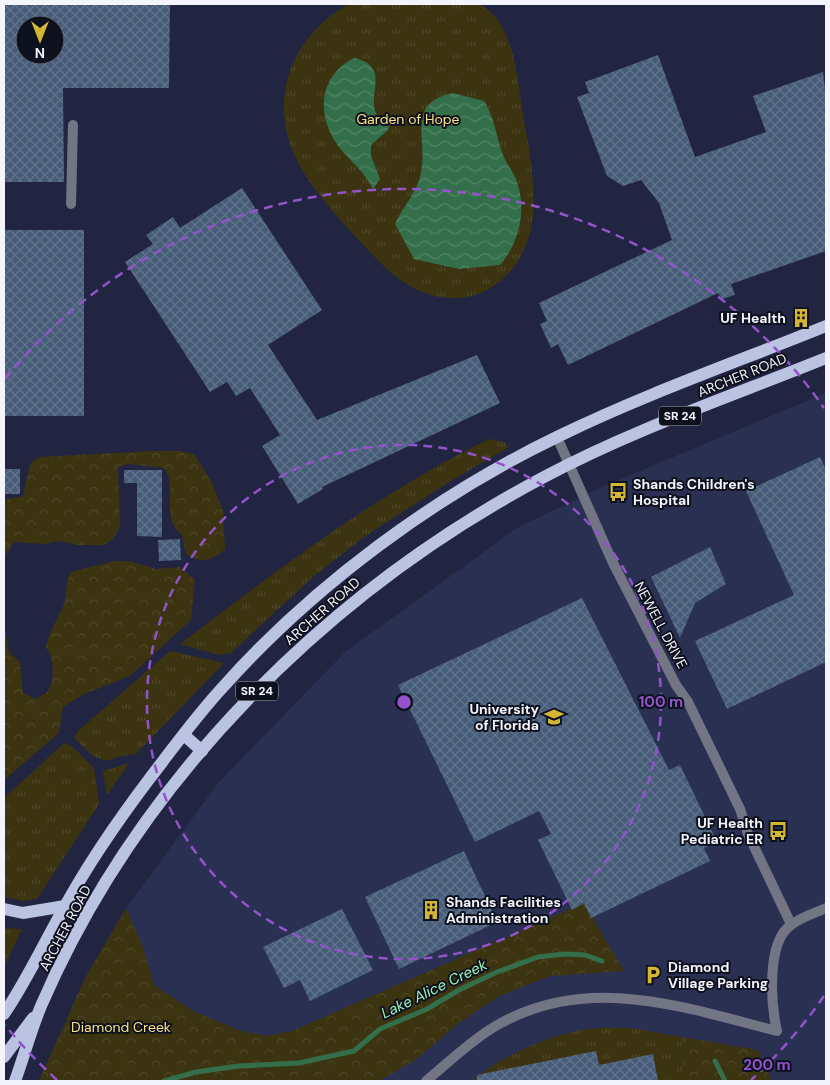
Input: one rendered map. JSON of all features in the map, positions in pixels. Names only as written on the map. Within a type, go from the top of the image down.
[{"type":"main road","name":"ARCHER ROAD","points":[[4,1014],[21,989],[65,906],[121,818],[184,734],[221,688],[265,643],[355,565],[452,497],[557,437],[602,416],[826,326]]},
{"type":"main road","name":"ARCHER ROAD","points":[[15,1081],[40,1008],[74,941],[115,869],[170,791],[202,751],[240,708],[326,625],[373,587],[468,521],[568,465],[610,444],[826,358]]},
{"type":"main road","points":[[184,734],[202,751]]},
{"type":"main road","points":[[4,909],[23,913],[65,906]]},
{"type":"main road","points":[[4,1057],[40,1008]]},
{"type":"street","points":[[71,204],[73,125]]},
{"type":"street","name":"NEWELL DRIVE","points":[[557,437],[613,563],[676,685],[688,702],[740,809],[748,834],[791,924]]},
{"type":"street","points":[[426,1081],[494,1026],[546,1004],[570,999],[603,997],[661,1002],[777,1031],[773,1005],[776,949],[785,931],[791,924],[826,908]]},
{"type":"shaded area","name":"University of Florida","points":[[826,393],[826,1081],[39,1081],[84,980],[126,908],[219,782],[345,652],[517,528],[597,489]]},
{"type":"green space","name":"Garden of Hope","points":[[473,3],[485,7],[492,13],[507,37],[516,67],[531,161],[533,214],[529,235],[522,253],[511,270],[498,283],[482,292],[463,298],[443,298],[422,292],[403,282],[378,260],[329,207],[299,165],[287,132],[284,110],[285,89],[291,68],[301,49],[314,32],[330,17],[349,4]]},
{"type":"green space","points":[[489,439],[504,442],[509,447],[454,479],[364,537],[314,576],[231,653],[219,655],[180,644],[291,561],[368,508],[407,484]]},
{"type":"green space","points":[[181,451],[194,454],[211,481],[223,510],[225,549],[220,553],[206,560],[197,559],[186,554],[182,535],[175,528],[172,520],[170,484],[164,468],[128,464],[118,467],[120,527],[113,539],[104,545],[77,545],[60,541],[45,544],[14,542],[4,557],[4,500],[23,496],[30,464],[39,457]]},
{"type":"green space","points":[[114,561],[129,561],[156,569],[180,567],[195,580],[191,620],[130,676],[82,695],[63,707],[59,733],[4,780],[4,622],[9,652],[20,662],[23,693],[36,699],[46,693],[53,677],[51,657],[46,647],[51,631],[63,607],[71,572]]},
{"type":"green space","points":[[170,651],[224,663],[136,754],[106,761],[93,756],[74,738],[78,731]]},
{"type":"green space","points":[[64,743],[72,746],[94,768],[99,804],[37,899],[24,901],[4,897],[4,798]]},
{"type":"green space","points":[[129,763],[127,766],[107,795],[103,771]]},
{"type":"green space","name":"Diamond Creek","points":[[584,903],[624,971],[550,976],[499,996],[459,1023],[415,1060],[379,1081],[39,1081],[84,980],[126,908],[143,948],[154,985],[193,1011],[241,1031],[266,1036],[292,1031]]},
{"type":"green space","points":[[4,928],[22,929],[4,967]]},
{"type":"green space","points":[[594,1028],[631,1028],[682,1037],[684,1081],[473,1081],[496,1063],[511,1055],[560,1035]]},
{"type":"green space","points":[[682,1037],[758,1050],[772,1081],[684,1081]]},
{"type":"water","points":[[354,58],[367,63],[374,70],[376,79],[375,109],[379,118],[390,125],[388,130],[371,145],[371,156],[380,179],[373,189],[366,177],[339,147],[327,123],[324,110],[327,86],[333,75]]},
{"type":"water","points":[[453,93],[484,101],[493,121],[503,155],[517,182],[521,204],[519,226],[512,247],[500,265],[459,269],[414,259],[395,224],[417,186],[421,172],[424,113],[429,105],[438,98]]},
{"type":"building","points":[[4,4],[170,4],[169,88],[63,88],[64,182],[4,182]]},
{"type":"building","points":[[658,55],[695,157],[766,132],[753,96],[823,72],[826,98],[826,251],[731,284],[735,295],[722,299],[718,293],[568,365],[558,344],[551,348],[540,324],[547,321],[539,303],[672,240],[659,203],[641,180],[623,186],[607,176],[577,97],[589,93],[585,82]]},
{"type":"building","points":[[242,188],[322,310],[268,345],[317,420],[477,355],[500,403],[322,487],[323,489],[298,504],[262,446],[280,435],[250,388],[236,396],[227,382],[210,392],[125,262],[153,244],[146,235],[173,217],[180,228]]},
{"type":"building","points":[[4,230],[84,230],[84,416],[4,416]]},
{"type":"building","points":[[820,457],[826,470],[826,662],[727,709],[695,641],[794,595],[746,491]]},
{"type":"building","points":[[4,469],[20,469],[20,494],[4,494]]},
{"type":"building","points":[[124,470],[162,470],[162,537],[137,536],[137,483],[124,483]]},
{"type":"building","points":[[180,539],[181,560],[159,561],[158,540]]},
{"type":"building","points":[[710,547],[726,584],[695,603],[680,638],[651,577]]},
{"type":"building","points":[[582,598],[669,770],[680,765],[717,842],[704,848],[710,861],[591,918],[584,903],[572,910],[538,840],[551,834],[539,811],[475,842],[398,685]]},
{"type":"building","name":"Shands Facilities Administration","points":[[464,851],[497,922],[399,969],[365,897]]},
{"type":"building","points":[[342,909],[373,970],[310,1001],[300,980],[284,988],[263,947]]},
{"type":"building","points":[[596,1051],[599,1065],[653,1054],[658,1081],[477,1081],[477,1075]]},
{"type":"waterway","name":"Lake Alice Creek","points":[[164,1081],[196,1072],[239,1066],[299,1063],[354,1051],[380,1029],[427,1009],[459,990],[497,972],[538,957],[565,954],[585,955],[602,961]]},
{"type":"waterway","points":[[715,1061],[725,1081]]},
{"type":"place","name":"UF Health","points":[[801,318]]},
{"type":"place","name":"Shands Children's Hospital","points":[[618,492]]},
{"type":"place","name":"University of Florida","points":[[554,717]]},
{"type":"place","name":"UF Health Pediatric ER","points":[[778,831]]},
{"type":"place","name":"Shands Facilities Administration","points":[[431,910]]},
{"type":"place","name":"Diamond Village Parking","points":[[653,975]]}]
